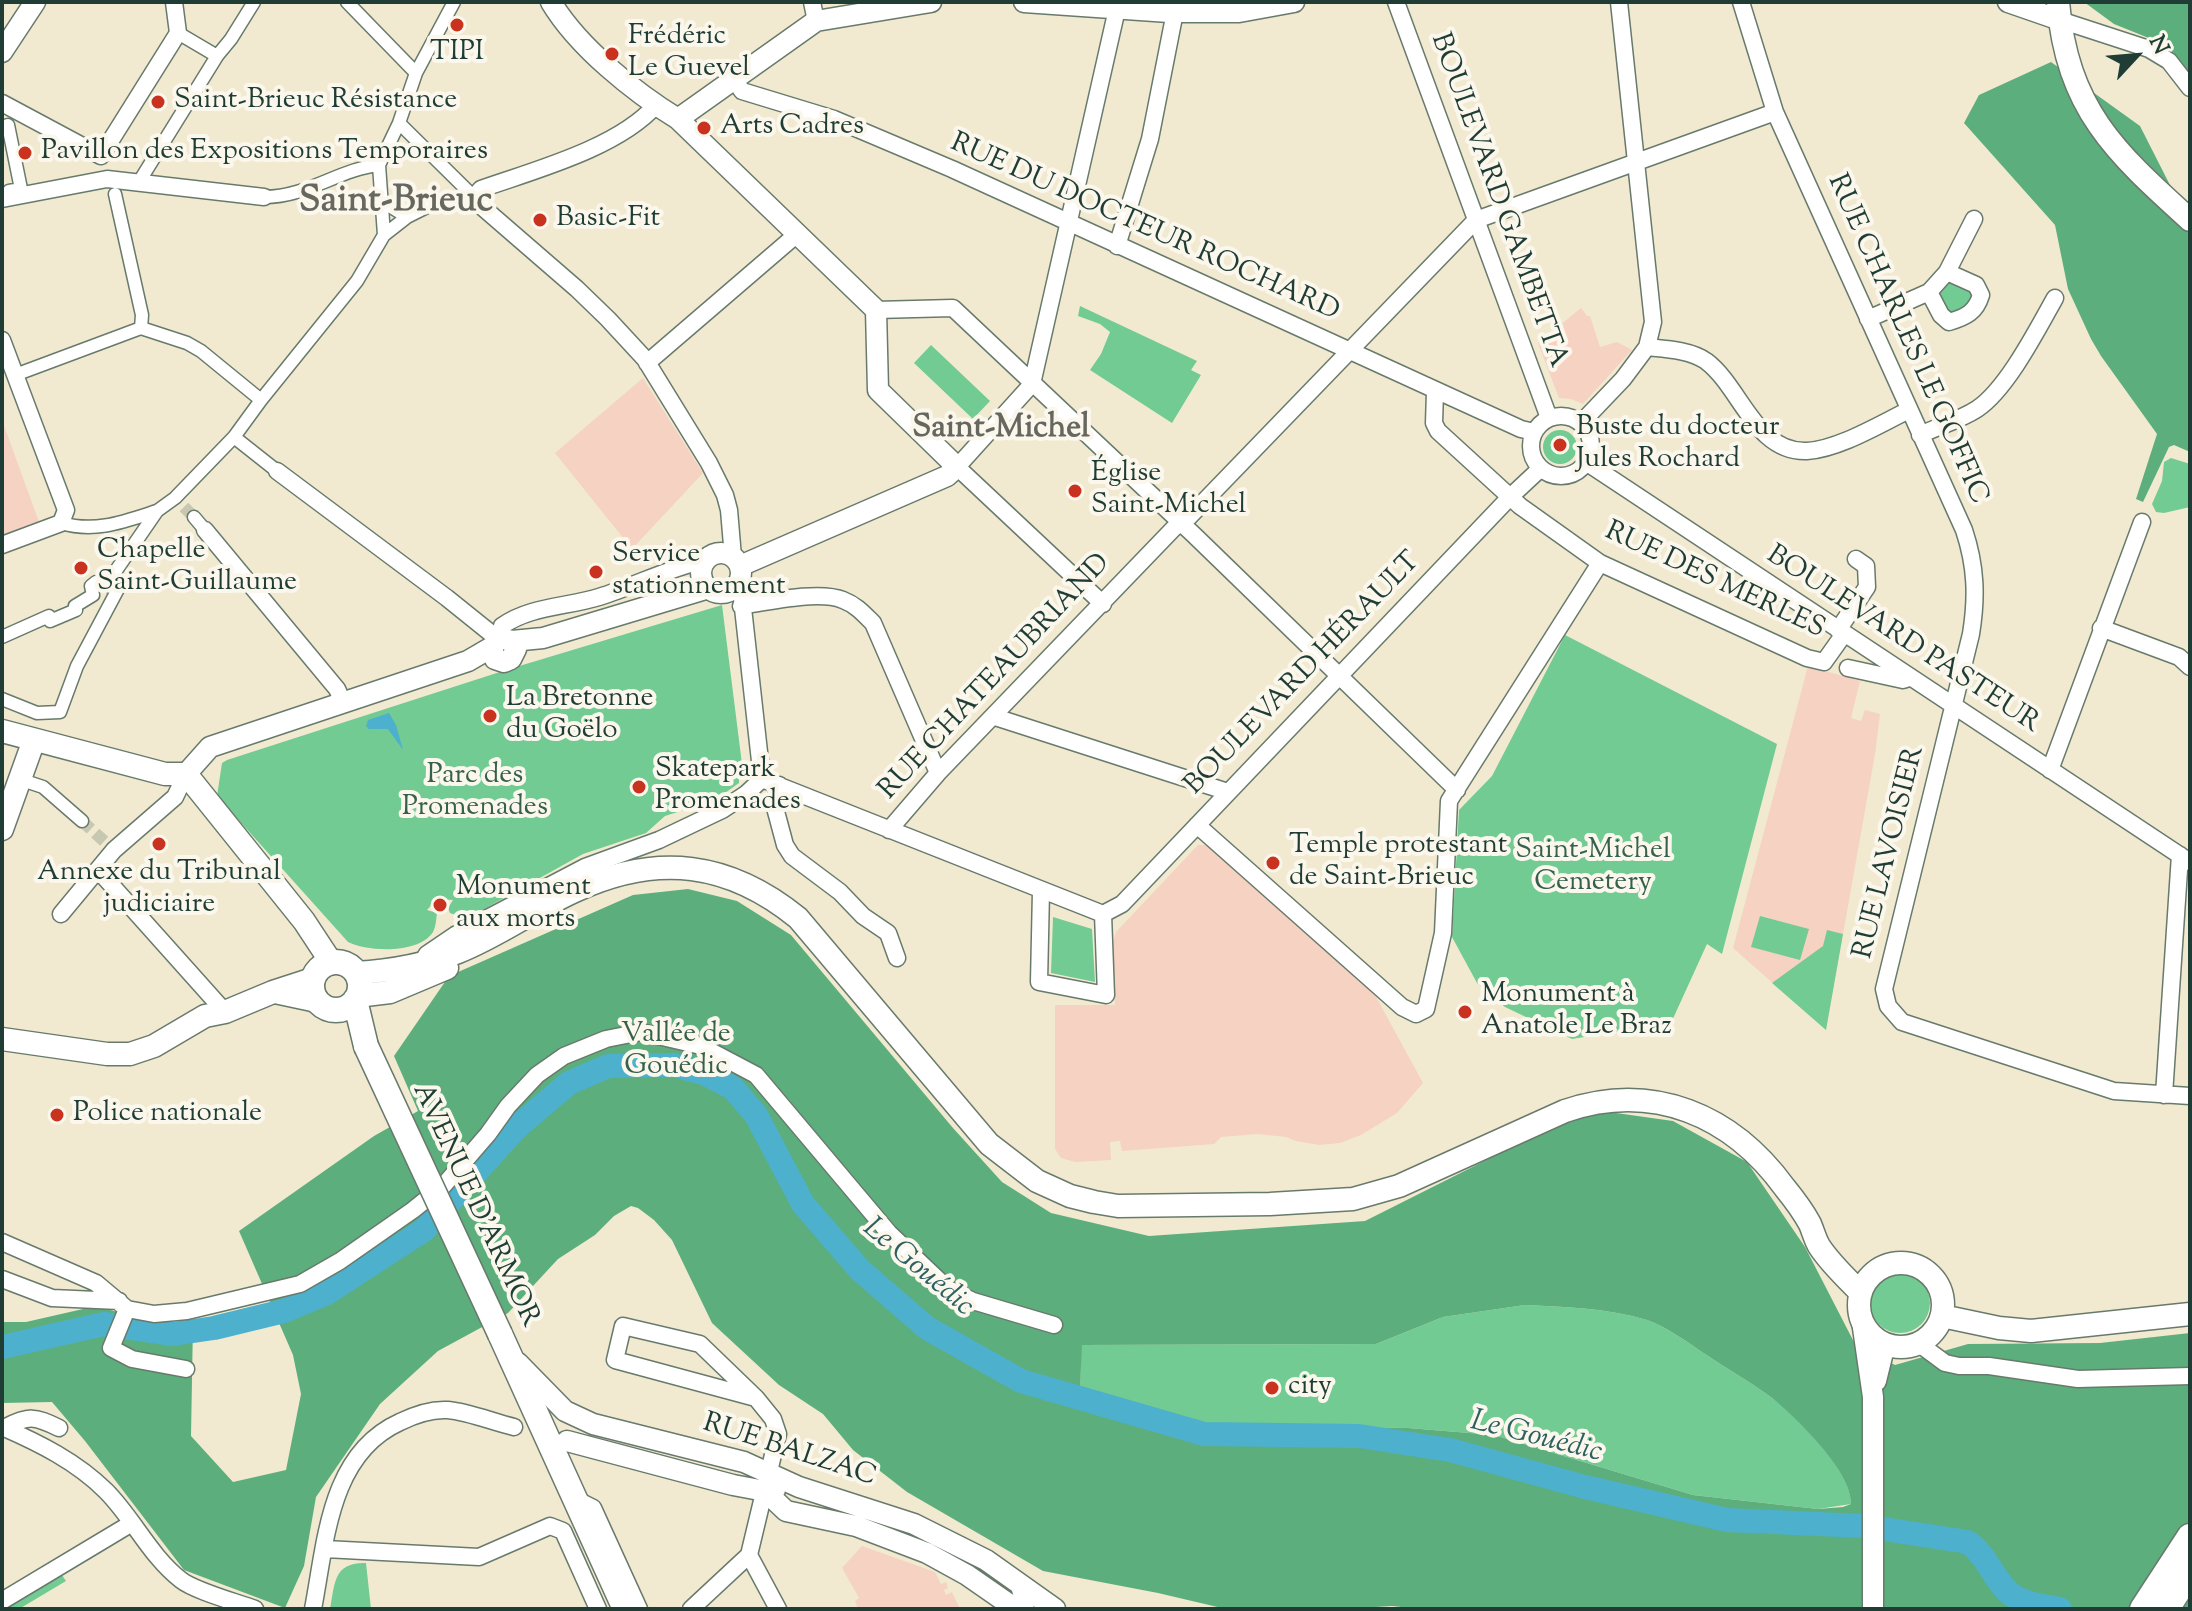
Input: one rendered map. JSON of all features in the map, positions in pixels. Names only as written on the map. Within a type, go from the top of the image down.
[{"type":"highway","points":[[2143,1609],[2190,1537]]},
{"type":"highway","points":[[2166,1609],[2190,1571]]},
{"type":"main road","points":[[2059,11],[2066,58],[2089,112],[2102,133],[2140,176],[2190,220]]},
{"type":"main road","points":[[2,731],[165,774],[186,774],[304,921],[338,989]]},
{"type":"main road","points":[[2,829],[34,740]]},
{"type":"main road","points":[[338,989],[387,971],[461,951],[575,890],[619,874],[685,867],[726,875],[782,905],[816,936],[989,1144],[1029,1176],[1070,1196],[1118,1206],[1270,1204],[1353,1199],[1399,1186],[1588,1103],[1643,1099],[1693,1112],[1742,1141],[1773,1172],[1810,1224],[1846,1258],[1882,1267]]},
{"type":"main road","points":[[2,1039],[107,1054],[130,1054],[154,1046],[205,1016],[225,1012],[273,992],[338,989],[390,992],[466,960],[579,898],[621,880],[686,873],[743,884]]},
{"type":"main road","name":"AVENUE D'ARMOR","points":[[338,989],[360,1048],[540,1433]]},
{"type":"main road","points":[[2,1049],[124,1064],[147,1061],[213,1026],[225,1012]]},
{"type":"main road","points":[[1810,1224],[1819,1245],[1860,1292]]},
{"type":"main road","points":[[1941,1290],[1942,1316],[1937,1327],[1918,1343],[1878,1351],[1875,1338],[1862,1321],[1858,1305],[1860,1292],[1866,1281],[1882,1267],[1899,1262],[1924,1269],[1949,1298],[1999,1328]]},
{"type":"main road","points":[[1942,1316],[2031,1331],[2190,1314]]},
{"type":"main road","points":[[540,1433],[575,1499],[625,1609]]},
{"type":"main road","points":[[540,1433],[573,1540],[616,1609]]},
{"type":"street","points":[[2,52],[35,2]]},
{"type":"street","points":[[141,328],[142,315],[115,194],[101,156],[178,33],[174,2]]},
{"type":"street","points":[[139,182],[254,2]]},
{"type":"street","points":[[347,2],[416,73]]},
{"type":"street","points":[[384,235],[379,165],[399,123],[416,73],[454,2]]},
{"type":"street","points":[[551,2],[568,27],[597,55],[656,105],[678,119],[876,310],[953,308],[1457,790]]},
{"type":"street","points":[[678,119],[734,79],[814,12],[931,2]]},
{"type":"street","points":[[1024,2],[1117,9],[1239,12],[1294,2]]},
{"type":"street","name":"BOULEVARD GAMBETTA","points":[[1396,2],[1549,418]]},
{"type":"street","points":[[1581,423],[1623,379],[1647,347],[1653,322],[1619,2]]},
{"type":"street","name":"RUE CHARLES LE GOFFIC","points":[[1741,2],[1775,112],[1964,530],[1972,555],[1976,602],[1954,706]]},
{"type":"street","points":[[2008,2],[2059,11],[2149,49],[2169,61],[2190,88]]},
{"type":"street","points":[[61,914],[98,870],[110,846],[175,797],[186,774],[210,747],[468,661],[502,646],[543,638],[674,597],[721,572],[947,476],[1032,384],[1117,9]]},
{"type":"street","points":[[1117,246],[1150,139],[1170,9]]},
{"type":"street","points":[[178,33],[217,56]]},
{"type":"street","name":"RUE DU DOCTEUR ROCHARD","points":[[734,79],[742,91],[834,119],[952,169],[1435,392],[1534,432]]},
{"type":"street","points":[[2,103],[101,156]]},
{"type":"street","points":[[2,545],[61,523],[78,528],[102,528],[180,502],[357,281],[384,235],[407,217],[429,206],[474,197],[481,189],[585,151],[644,119],[656,105]]},
{"type":"street","points":[[1476,220],[1775,112]]},
{"type":"street","points":[[399,123],[480,205],[598,309],[647,363],[718,479],[725,495],[730,522],[721,572],[741,606],[762,779]]},
{"type":"street","points":[[2,127],[8,125],[21,189],[2,193]]},
{"type":"street","points":[[2,199],[107,179],[283,197],[365,166],[379,165]]},
{"type":"street","points":[[383,202],[407,217]]},
{"type":"street","points":[[1868,319],[1929,292],[1947,272],[1974,219]]},
{"type":"street","name":"RUE CHATEAUBRIAND","points":[[889,830],[938,773],[1476,220]]},
{"type":"street","points":[[647,363],[796,235]]},
{"type":"street","points":[[1929,292],[1941,315],[1949,322],[1977,308],[1981,295],[1976,285],[1947,272]]},
{"type":"street","points":[[1920,435],[1975,410],[1990,399],[2020,357],[2055,298]]},
{"type":"street","points":[[876,310],[878,390],[1103,604]]},
{"type":"street","points":[[15,375],[141,328],[187,343],[201,351],[261,400]]},
{"type":"street","points":[[2,340],[66,510],[61,523]]},
{"type":"street","points":[[1647,347],[1688,353],[1703,359],[1718,371],[1764,434],[1783,446],[1805,451],[1838,443],[1909,410]]},
{"type":"street","name":"RUE DES MERLES","points":[[1435,392],[1434,423],[1438,431],[1510,497],[1600,563],[1807,658],[1824,662],[1841,632]]},
{"type":"street","points":[[1565,416],[1581,423],[1590,442],[1586,462],[1581,469],[1565,476],[1556,476],[1540,469],[1531,452],[1534,432],[1549,418],[1565,416]]},
{"type":"street","points":[[234,437],[447,598],[502,646]]},
{"type":"street","name":"BOULEVARD PASTEUR","points":[[1586,462],[2185,859]]},
{"type":"street","name":"BOULEVARD HÉRAULT","points":[[1103,914],[1122,904],[1540,469]]},
{"type":"street","points":[[106,585],[157,511]]},
{"type":"street","points":[[2050,770],[2142,522]]},
{"type":"street","points":[[200,524],[337,689],[343,702]]},
{"type":"street","points":[[1841,632],[1867,587],[1866,566],[1856,559]]},
{"type":"street","points":[[1197,825],[1382,989],[1420,1011],[1443,933],[1449,801],[1600,563]]},
{"type":"street","points":[[502,646],[502,626],[544,609],[594,599],[653,575],[721,572]]},
{"type":"street","points":[[2,637],[49,616],[50,621],[76,610],[75,606],[93,595],[91,586],[96,582],[118,589],[77,666],[60,712],[37,713],[2,699]]},
{"type":"street","points":[[741,606],[822,596],[840,598],[858,608],[873,623],[938,773]]},
{"type":"street","points":[[2101,628],[2179,657],[2190,667]]},
{"type":"street","name":"RUE DES MERLES","points":[[1848,668],[1903,680],[1910,677]]},
{"type":"street","name":"RUE LAVOISIER","points":[[1954,706],[1884,989],[1891,1011],[1902,1022],[2114,1091],[2164,1095]]},
{"type":"street","points":[[995,717],[1228,792]]},
{"type":"street","points":[[19,779],[43,787],[82,821]]},
{"type":"street","points":[[762,779],[1103,914],[1106,995],[1039,982],[1041,891]]},
{"type":"street","points":[[421,963],[427,954],[455,935],[585,867],[659,840],[722,810],[762,779]]},
{"type":"street","points":[[779,785],[774,804],[785,845],[792,856],[888,933],[897,958]]},
{"type":"street","points":[[2185,859],[2164,1095],[2190,1096]]},
{"type":"street","points":[[98,870],[225,1012]]},
{"type":"street","points":[[2,1279],[52,1298],[154,1314],[187,1311],[300,1284],[340,1261],[444,1185],[537,1075],[564,1056],[606,1039],[641,1032],[701,1046],[756,1075],[889,1233],[948,1289],[973,1301],[1054,1325]]},
{"type":"street","points":[[2,1242],[96,1283],[123,1309]]},
{"type":"street","points":[[123,1309],[111,1348],[132,1359],[186,1369]]},
{"type":"street","points":[[691,1609],[749,1555],[778,1434],[773,1419],[756,1398],[700,1344],[623,1326],[615,1360],[756,1398]]},
{"type":"street","name":"RUE BALZAC","points":[[500,1343],[570,1414],[593,1424],[744,1462],[767,1482],[786,1511],[841,1522],[903,1543],[958,1569],[1001,1602],[1016,1609]]},
{"type":"street","points":[[1918,1343],[1945,1363],[1959,1366],[1989,1366],[2078,1379],[2190,1376]]},
{"type":"street","points":[[1873,1609],[1873,1397],[1878,1351]]},
{"type":"street","points":[[313,1609],[338,1487],[352,1461],[388,1427],[415,1415],[447,1410],[767,1482]]},
{"type":"street","points":[[3,1428],[36,1417],[59,1428]]},
{"type":"street","points":[[3,1428],[37,1443],[72,1464],[106,1490],[182,1582],[255,1609]]},
{"type":"street","name":"RUE BALZAC","points":[[767,1482],[799,1487],[914,1524],[963,1547],[1017,1580],[1055,1609]]},
{"type":"street","points":[[575,1499],[593,1508],[639,1609]]},
{"type":"street","points":[[2,1601],[132,1523]]},
{"type":"street","points":[[325,1549],[479,1557],[550,1526],[573,1540],[581,1572],[598,1609]]},
{"type":"street","points":[[749,1555],[778,1609]]},
{"type":"street","points":[[1017,1580],[1026,1609]]},
{"type":"shaded area","points":[[1581,308],[1590,316],[1600,347],[1617,342],[1632,350],[1583,404],[1559,398],[1538,343]]},
{"type":"shaded area","points":[[643,378],[703,473],[632,549],[555,453]]},
{"type":"shaded area","points":[[2,420],[39,522],[2,536]]},
{"type":"shaded area","points":[[1808,666],[1860,681],[1851,718],[1861,721],[1865,710],[1880,714],[1826,1030],[1733,948]]},
{"type":"shaded area","points":[[1198,845],[1207,845],[1374,993],[1423,1083],[1397,1113],[1361,1135],[1340,1143],[1319,1145],[1258,1134],[1221,1137],[1214,1144],[1122,1151],[1120,1141],[1110,1142],[1111,1160],[1075,1162],[1061,1158],[1055,1149],[1055,1005],[1115,1005],[1113,942],[1116,932]]},
{"type":"shaded area","points":[[862,1546],[935,1572],[941,1584],[946,1582],[946,1595],[952,1592],[960,1609],[858,1609],[855,1601],[859,1598],[842,1568]]},
{"type":"green space","points":[[2084,2],[2190,2],[2190,74],[2174,53],[2161,43],[2114,24]]},
{"type":"green space","points":[[2051,62],[2140,126],[2174,193],[2190,206],[2190,452],[2174,445],[2169,447],[2143,502],[2136,499],[2157,434],[2091,339],[2068,289],[2055,225],[1964,123],[1979,95]]},
{"type":"green space","points":[[1953,280],[1973,289],[1975,303],[1952,315],[1947,313],[1938,292]]},
{"type":"green space","points":[[1080,306],[1197,361],[1191,370],[1201,375],[1172,423],[1090,370],[1110,332],[1100,324],[1078,316]]},
{"type":"green space","points":[[931,345],[990,401],[973,419],[914,363]]},
{"type":"green space","points":[[1560,430],[1572,435],[1577,447],[1572,459],[1560,464],[1548,459],[1543,447],[1548,435]]},
{"type":"green space","points":[[2171,458],[2190,464],[2190,507],[2156,512],[2152,504],[2162,481],[2164,462]]},
{"type":"green space","name":"Parc des Promenades","points":[[722,605],[743,772],[739,772],[739,783],[715,800],[665,816],[646,833],[583,854],[466,919],[450,913],[448,908],[453,900],[437,899],[427,910],[437,913],[433,932],[417,944],[380,949],[348,942],[217,796],[222,763],[227,760],[506,670]]},
{"type":"green space","name":"Saint-Michel Cemetery","points":[[1565,635],[1777,744],[1722,954],[1707,944],[1671,1023],[1572,1039],[1505,1007],[1477,983],[1452,937],[1459,810],[1492,776]]},
{"type":"green space","name":"Vallée de Gouédic","points":[[688,889],[737,901],[791,935],[1002,1182],[1051,1213],[1149,1236],[1365,1221],[1544,1131],[1602,1111],[1673,1121],[1747,1162],[1805,1247],[1855,1344],[1895,1365],[1968,1344],[2100,1343],[2190,1333],[2190,1609],[1420,1609],[1392,1606],[1226,1609],[1043,1571],[907,1492],[853,1450],[823,1414],[779,1385],[712,1323],[672,1240],[654,1220],[631,1206],[558,1259],[508,1313],[438,1351],[380,1404],[316,1497],[304,1566],[285,1608],[184,1570],[52,1402],[2,1403],[2,1322],[26,1322],[96,1306],[149,1321],[193,1323],[191,1436],[233,1482],[286,1470],[301,1394],[293,1355],[239,1231],[374,1136],[418,1111],[394,1056],[449,976],[633,895]],"holes":[[[1525,1305],[1617,1313],[1647,1320],[1677,1335],[1764,1392],[1795,1418],[1833,1461],[1849,1491],[1851,1504],[1818,1509],[1693,1495],[1494,1435],[1408,1428],[1208,1423],[1080,1388],[1082,1345],[1376,1344],[1443,1317]]]},
{"type":"green space","points":[[1760,916],[1809,929],[1800,960],[1751,947]]},
{"type":"green space","points":[[1053,917],[1092,929],[1095,982],[1051,973]]},
{"type":"green space","points":[[1827,930],[1843,934],[1826,1030],[1772,983],[1823,946]]},
{"type":"green space","points":[[1900,1273],[1921,1282],[1930,1303],[1921,1324],[1900,1333],[1879,1324],[1870,1303],[1879,1282]]},
{"type":"green space","points":[[1525,1305],[1617,1313],[1647,1320],[1677,1335],[1764,1392],[1795,1418],[1843,1476],[1851,1504],[1818,1509],[1693,1495],[1494,1435],[1408,1428],[1208,1423],[1080,1389],[1081,1345],[1376,1344],[1443,1317]]},
{"type":"green space","points":[[366,1563],[371,1609],[330,1609],[335,1583],[341,1571],[347,1566]]},
{"type":"green space","points":[[62,1575],[66,1581],[19,1609],[6,1609]]},
{"type":"water","points":[[389,713],[403,750],[388,729],[369,729],[366,726],[368,720]]},
{"type":"waterway","name":"Le Gouédic","points":[[2,1347],[104,1324],[173,1334],[214,1328],[284,1311],[327,1293],[424,1230],[517,1127],[569,1083],[608,1066],[674,1065],[706,1074],[733,1088],[756,1115],[803,1204],[860,1270],[927,1328],[1021,1381],[1204,1434],[1359,1436],[1450,1450],[1585,1487],[1727,1520],[1864,1526],[1968,1542],[2012,1595],[2029,1603],[2060,1609]]},
{"type":"tunnel","points":[[184,507],[194,517]]},
{"type":"tunnel","points":[[82,821],[105,842]]},
{"type":"place","name":"TIPI","points":[[457,25]]},
{"type":"place","name":"Frédéric Le Guevel","points":[[612,54]]},
{"type":"place","name":"Saint-Brieuc Résistance","points":[[158,102]]},
{"type":"place","name":"Arts Cadres","points":[[704,128]]},
{"type":"place","name":"Pavillon des Expositions Temporaires","points":[[25,153]]},
{"type":"place","name":"Basic-Fit","points":[[540,220]]},
{"type":"place","name":"Buste du docteur Jules Rochard","points":[[1560,445]]},
{"type":"place","name":"Église Saint-Michel","points":[[1075,491]]},
{"type":"place","name":"Chapelle Saint-Guillaume","points":[[81,568]]},
{"type":"place","name":"Service stationnement","points":[[596,572]]},
{"type":"place","name":"La Bretonne du Goëlo","points":[[490,716]]},
{"type":"place","name":"Skatepark Promenades","points":[[639,787]]},
{"type":"place","name":"Annexe du Tribunal judiciaire","points":[[159,844]]},
{"type":"place","name":"Temple protestant de Saint-Brieuc","points":[[1273,863]]},
{"type":"place","name":"Monument aux morts","points":[[440,905]]},
{"type":"place","name":"Monument à Anatole Le Braz","points":[[1465,1012]]},
{"type":"place","name":"Police nationale","points":[[57,1115]]},
{"type":"place","name":"city","points":[[1272,1388]]},
{"type":"district","name":"Saint-Brieuc","points":[[396,204]]},
{"type":"district","name":"Saint-Michel","points":[[1001,431]]}]
